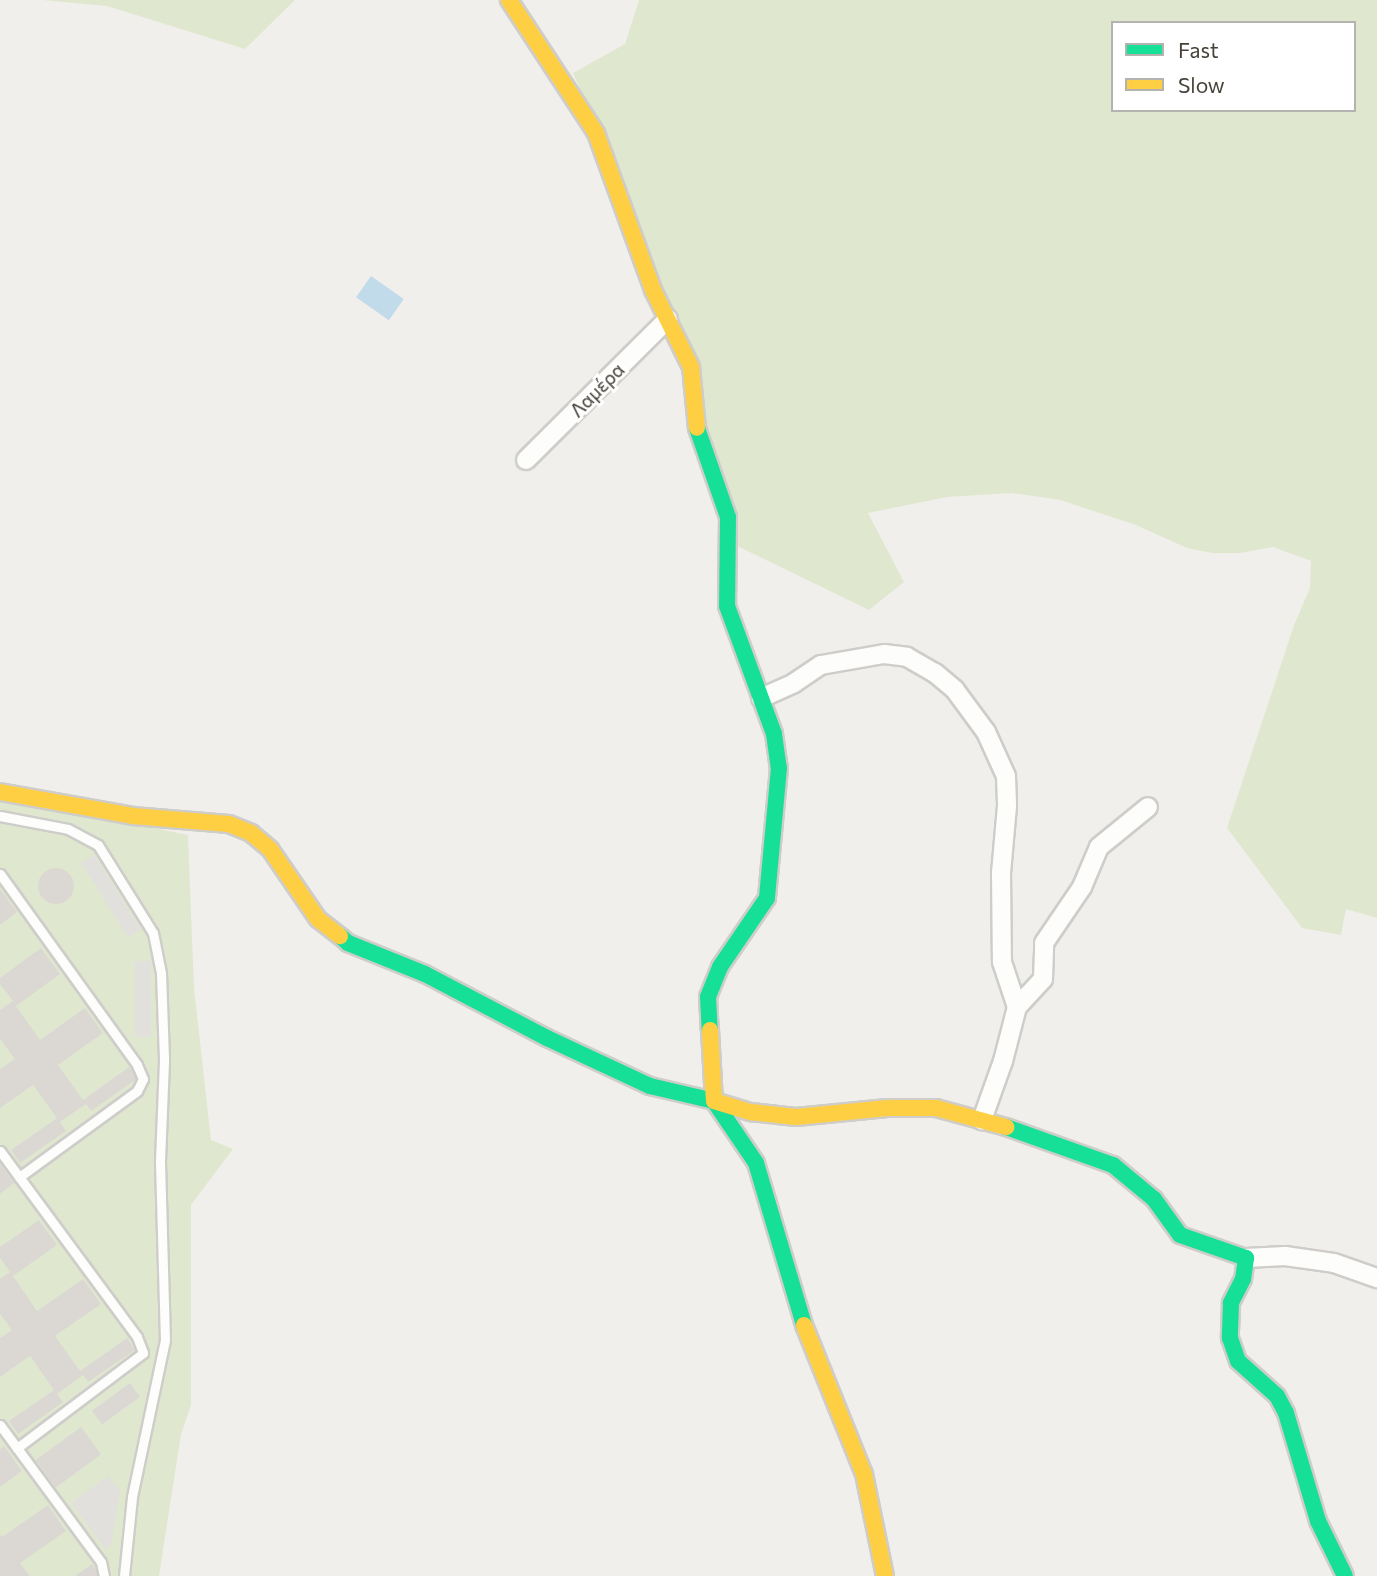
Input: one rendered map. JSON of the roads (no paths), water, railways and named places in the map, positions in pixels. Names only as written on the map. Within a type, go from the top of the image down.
[{"type":"street","points":[[509,0],[596,133],[653,290],[691,367],[698,434],[716,475],[728,517],[727,606],[774,734],[779,768],[773,857],[767,898],[719,967],[708,997],[714,1101],[742,1138],[755,1163],[802,1320],[864,1474],[885,1576]]},
{"type":"street","name":"Λαμέρα","points":[[526,460],[668,319]]},
{"type":"street","points":[[761,698],[793,683],[821,665],[884,654],[907,657],[935,673],[955,690],[986,732],[1006,776],[1007,806],[1001,873],[1002,962],[1017,1007]]},
{"type":"street","points":[[0,792],[133,816],[229,824],[251,834],[270,849],[318,919],[348,943],[425,974],[547,1038],[650,1086],[751,1112],[796,1117],[888,1108],[936,1108],[982,1120],[1114,1165],[1154,1199],[1180,1235],[1246,1258],[1285,1256],[1334,1263],[1377,1278]]},
{"type":"street","points":[[982,1120],[1003,1061],[1017,1007],[1043,979],[1044,943],[1082,887],[1099,847],[1148,807]]},
{"type":"street","points":[[1246,1258],[1243,1279],[1231,1303],[1230,1339],[1238,1361],[1277,1396],[1286,1413],[1318,1521],[1345,1576]]},
{"type":"lane","points":[[0,816],[68,829],[98,845],[153,933],[161,973],[164,1061],[160,1162],[165,1340],[132,1497],[124,1576]]},
{"type":"lane","points":[[0,874],[137,1065],[143,1079],[136,1091],[19,1177]]},
{"type":"lane","points":[[0,1151],[136,1337],[143,1353],[17,1448]]},
{"type":"lane","points":[[0,1425],[101,1562],[104,1576]]},
{"type":"water","points":[[371,276],[404,299],[389,320],[356,297]]}]
